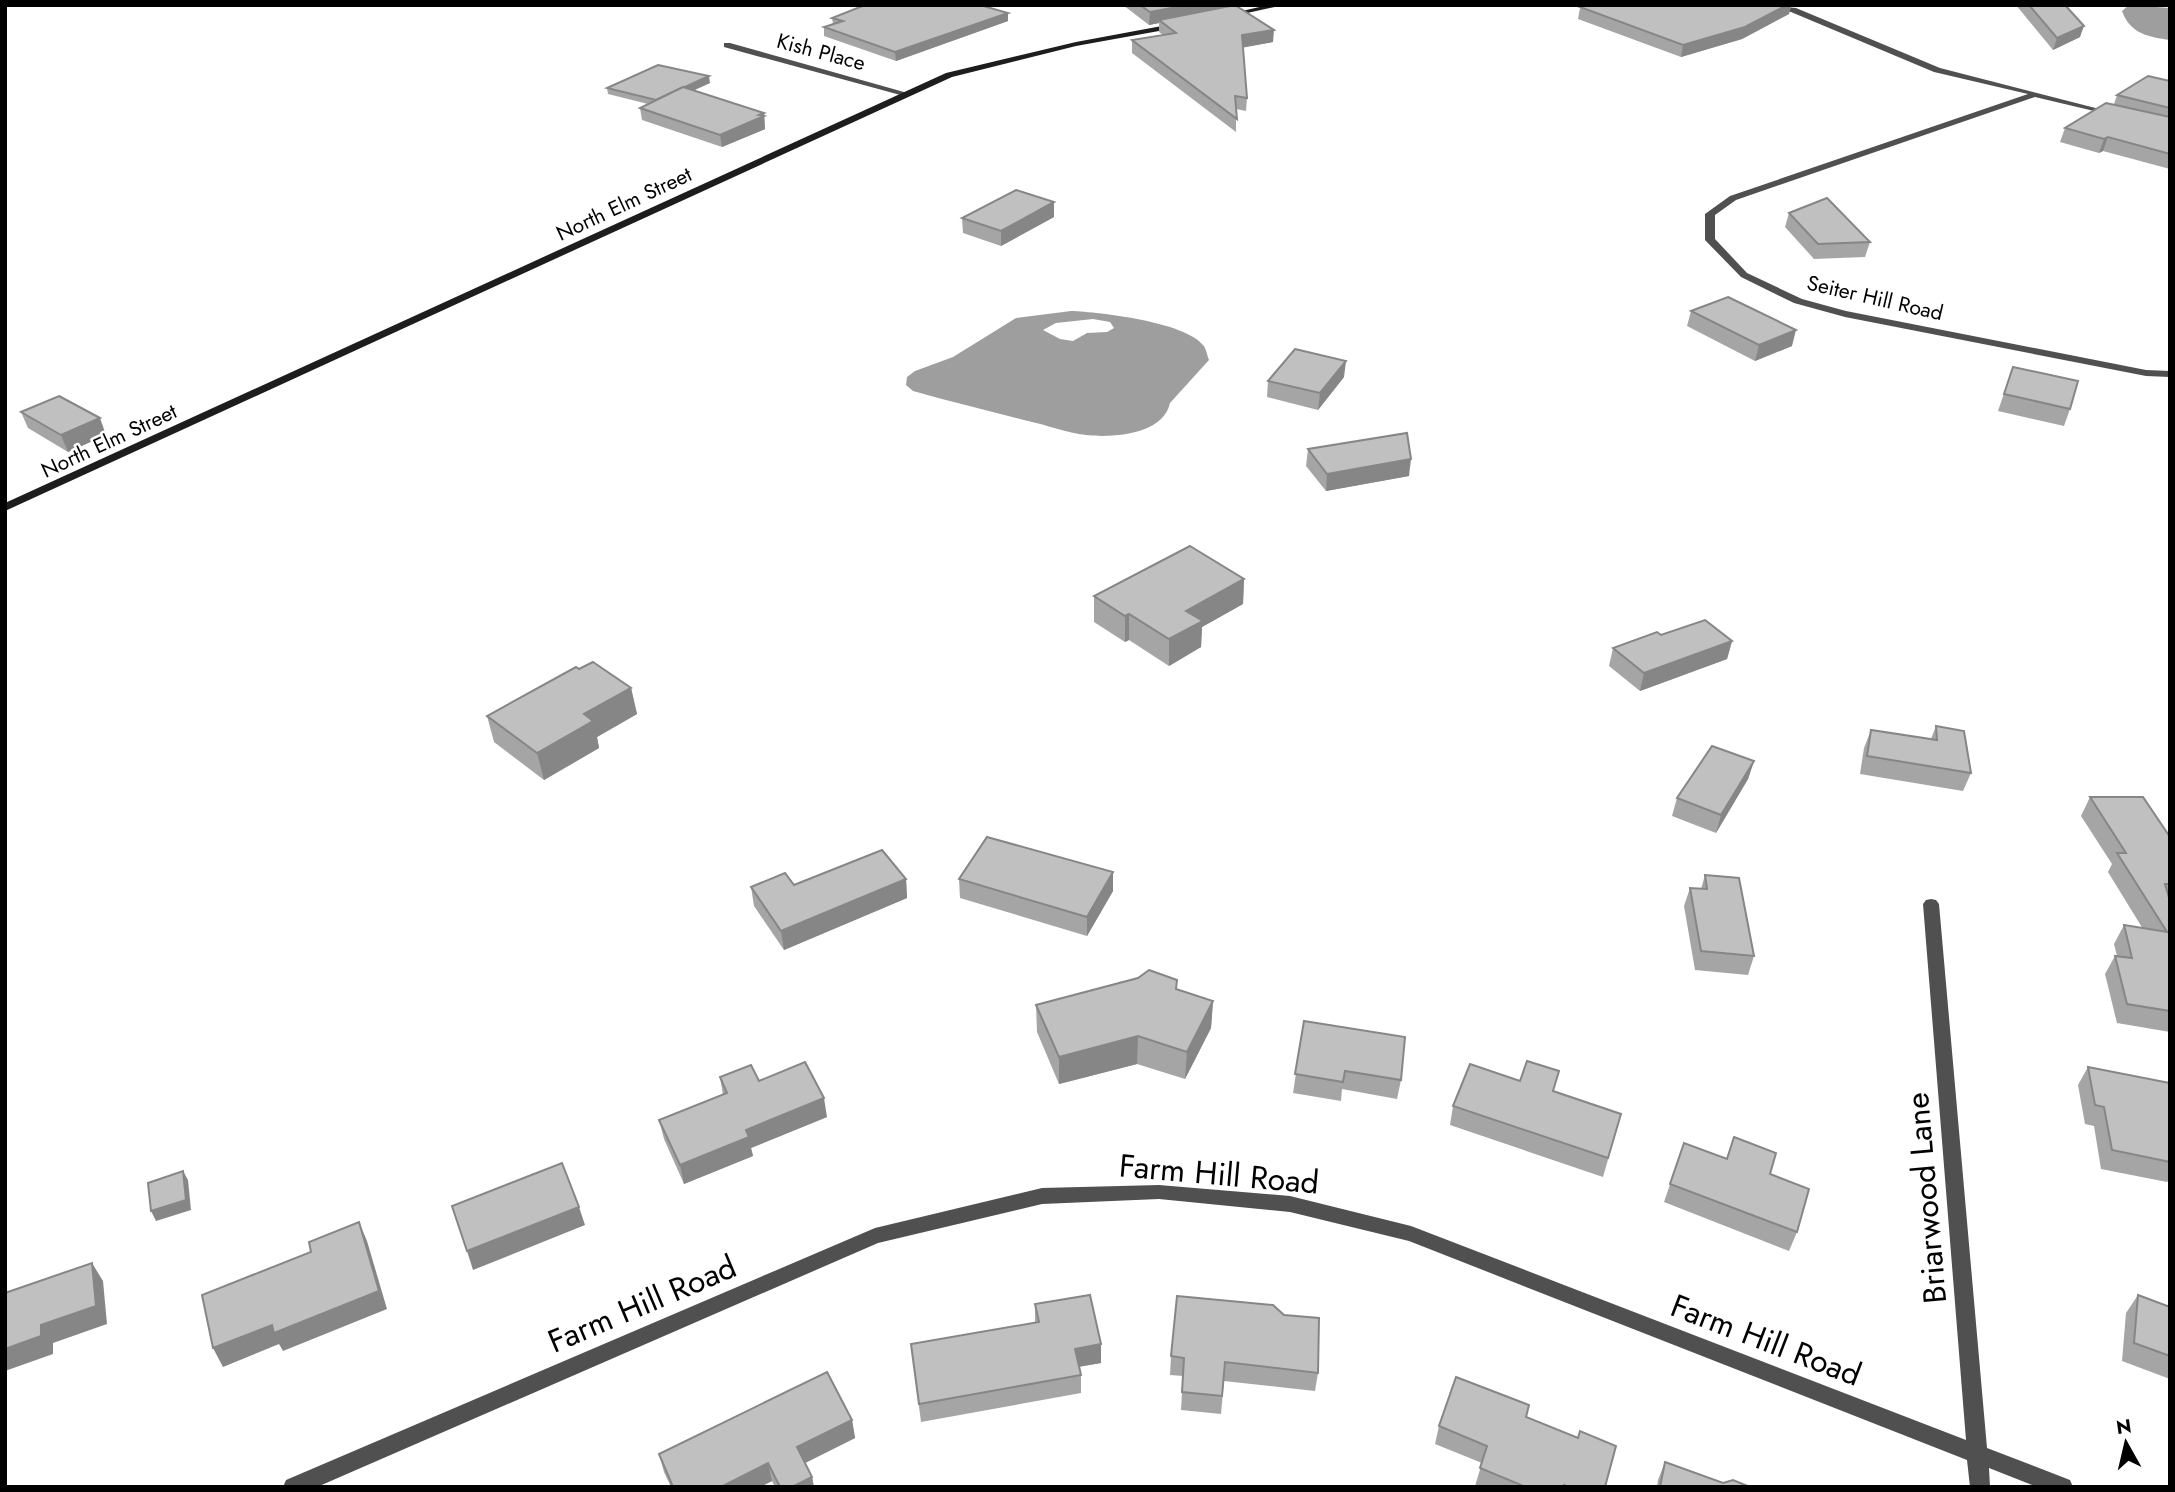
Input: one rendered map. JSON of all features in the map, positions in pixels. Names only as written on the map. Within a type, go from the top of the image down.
[{"type":"main road","points":[[1213,18],[1281,5]]},
{"type":"main road","name":"North Elm Street","points":[[5,508],[949,75],[1076,44],[1187,23]]},
{"type":"street","points":[[1770,5],[1793,10],[1937,70],[2116,115]]},
{"type":"street","name":"Kish Place","points":[[727,45],[907,94]]},
{"type":"street","name":"Seiter Hill Road","points":[[2035,94],[1733,198],[1710,214],[1710,240],[1744,275],[1798,301],[1845,314],[2146,373],[2170,374]]},
{"type":"street","name":"Briarwood Lane","points":[[1931,904],[1980,1487]]},
{"type":"street","name":"Farm Hill Road","points":[[293,1487],[875,1236],[1042,1196],[1159,1192],[1290,1204],[1411,1234],[2063,1487]]},
{"type":"shaded area","points":[[2129,5],[2170,8],[2170,40],[2148,36],[2130,25],[2122,11]]},
{"type":"shaded area","points":[[1071,311],[1161,324],[1193,337],[1204,346],[1209,360],[1170,403],[1158,422],[1122,435],[1086,435],[1064,431],[913,391],[906,385],[907,377],[915,371],[953,357],[1016,318]],"holes":[[[1093,319],[1110,322],[1114,328],[1107,332],[1087,333],[1073,341],[1060,339],[1043,330],[1056,323]]]},
{"type":"building","points":[[865,5],[980,5],[1008,13],[895,52],[824,27],[843,21],[832,18]]},
{"type":"building","points":[[1140,5],[1188,5],[1150,12]]},
{"type":"building","points":[[1235,5],[1274,30],[1242,35],[1247,98],[1235,96],[1237,119],[1132,40],[1176,33],[1159,20]]},
{"type":"building","points":[[1787,5],[1745,27],[1683,45],[1580,7]]},
{"type":"building","points":[[2029,5],[2065,5],[2084,26],[2057,38]]},
{"type":"building","points":[[658,65],[709,76],[656,100],[607,88]]},
{"type":"building","points":[[2148,76],[2170,81],[2170,108],[2117,95]]},
{"type":"building","points":[[683,87],[764,113],[759,115],[764,116],[720,135],[640,108]]},
{"type":"building","points":[[2106,103],[2170,117],[2170,154],[2065,128]]},
{"type":"building","points":[[1016,190],[1054,202],[1001,231],[962,218]]},
{"type":"building","points":[[1827,198],[1870,242],[1818,244],[1789,213]]},
{"type":"building","points":[[1728,297],[1796,330],[1759,345],[1691,311]]},
{"type":"building","points":[[1295,349],[1346,361],[1320,393],[1268,381]]},
{"type":"building","points":[[2013,367],[2078,381],[2070,409],[2004,394]]},
{"type":"building","points":[[59,396],[100,418],[61,435],[21,412]]},
{"type":"building","points":[[1407,433],[1411,459],[1327,474],[1308,449]]},
{"type":"building","points":[[1190,546],[1244,579],[1186,611],[1203,621],[1169,639],[1094,596]]},
{"type":"building","points":[[1705,620],[1732,641],[1644,673],[1613,648],[1657,632],[1661,635]]},
{"type":"building","points":[[593,662],[631,688],[584,714],[593,721],[537,753],[487,716],[576,667],[579,669]]},
{"type":"building","points":[[1936,726],[1964,731],[1971,773],[1867,756],[1871,730],[1937,740]]},
{"type":"building","points":[[1712,746],[1754,761],[1721,815],[1677,798]]},
{"type":"building","points":[[2090,797],[2143,797],[2170,837],[2170,884],[2165,884],[2170,901],[2170,1011],[2127,1004],[2115,956],[2132,958],[2124,925],[2167,932],[2117,853],[2126,853]]},
{"type":"building","points":[[987,837],[1113,872],[1087,917],[959,879]]},
{"type":"building","points":[[882,850],[906,879],[781,931],[751,887],[785,873],[794,885]]},
{"type":"building","points":[[1705,875],[1739,878],[1754,956],[1701,951],[1690,888],[1707,889]]},
{"type":"building","points":[[1149,970],[1177,980],[1176,989],[1213,1001],[1187,1052],[1138,1036],[1059,1057],[1036,1005],[1138,978]]},
{"type":"building","points":[[1304,1021],[1405,1037],[1401,1080],[1345,1071],[1343,1082],[1295,1074]]},
{"type":"building","points":[[1527,1061],[1559,1071],[1553,1091],[1621,1114],[1608,1158],[1453,1106],[1470,1064],[1520,1081]]},
{"type":"building","points":[[805,1062],[824,1098],[746,1130],[749,1137],[680,1165],[659,1120],[727,1093],[720,1077],[751,1065],[759,1081]]},
{"type":"building","points":[[2088,1067],[2170,1083],[2170,1162],[2112,1150],[2104,1107],[2095,1105]]},
{"type":"building","points":[[1734,1137],[1776,1153],[1770,1174],[1809,1189],[1797,1232],[1670,1184],[1684,1143],[1727,1159]]},
{"type":"building","points":[[562,1163],[579,1207],[467,1251],[452,1206]]},
{"type":"building","points":[[183,1171],[186,1200],[151,1211],[148,1183]]},
{"type":"building","points":[[359,1222],[379,1291],[274,1333],[272,1325],[213,1348],[202,1295],[311,1252],[309,1242]]},
{"type":"building","points":[[92,1263],[96,1306],[41,1325],[41,1336],[5,1349],[5,1293]]},
{"type":"building","points":[[1090,1295],[1101,1344],[1075,1349],[1081,1375],[919,1404],[911,1344],[1039,1322],[1035,1304]]},
{"type":"building","points":[[2138,1295],[2170,1307],[2170,1356],[2134,1343]]},
{"type":"building","points":[[1177,1296],[1273,1305],[1284,1315],[1319,1318],[1318,1373],[1225,1362],[1222,1396],[1182,1392],[1184,1358],[1171,1356]]},
{"type":"building","points":[[827,1372],[852,1420],[797,1447],[812,1477],[792,1487],[780,1487],[768,1463],[721,1487],[673,1487],[659,1454]]},
{"type":"building","points":[[1456,1377],[1529,1405],[1526,1417],[1578,1438],[1580,1431],[1616,1446],[1605,1487],[1526,1487],[1480,1468],[1487,1446],[1439,1426]]},
{"type":"building","points":[[1665,1462],[1723,1483],[1733,1480],[1750,1487],[1660,1487]]}]
